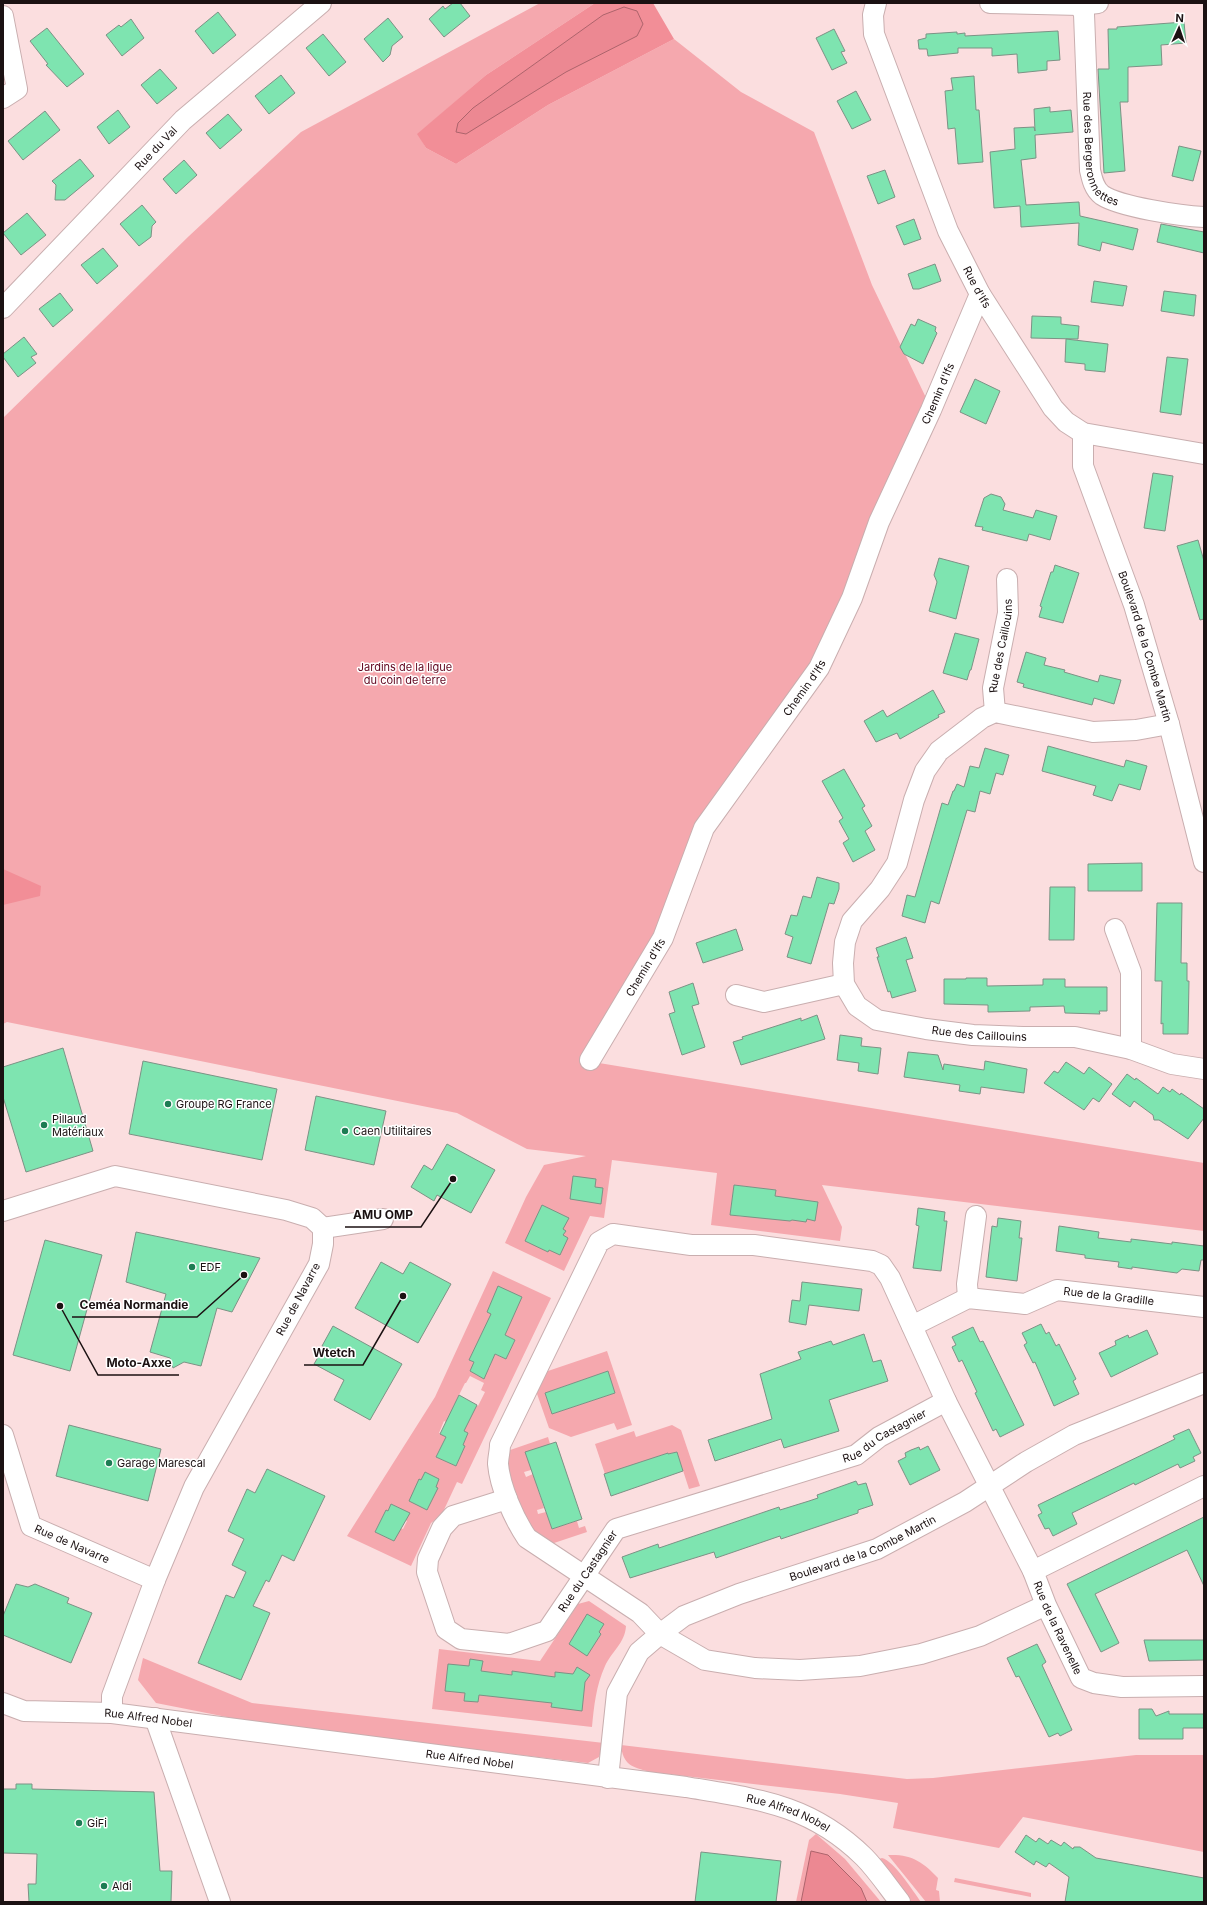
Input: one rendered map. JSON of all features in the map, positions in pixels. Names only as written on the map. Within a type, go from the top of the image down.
[{"type":"street","name":"Rue du Val","points":[[3,308],[183,120],[322,3]]},
{"type":"street","name":"Rue d'Ifs","points":[[876,3],[873,15],[874,34],[948,231],[980,294],[1053,408],[1066,422],[1083,433],[1204,454]]},
{"type":"street","points":[[990,3],[1089,4]]},
{"type":"street","name":"Rue des Bergeronnettes","points":[[1089,4],[1084,14],[1090,170],[1094,185],[1100,194],[1112,200],[1177,216],[1204,217]]},
{"type":"street","points":[[3,16],[17,89],[3,98]]},
{"type":"street","name":"Chemin d'Ifs","points":[[590,1060],[663,938],[704,828],[819,668],[852,598],[879,522],[931,410],[980,294]]},
{"type":"street","name":"Boulevard de la Combe Martin","points":[[1083,433],[1083,466],[1134,605],[1168,724],[1204,862]]},
{"type":"street","name":"Rue des Caillouins","points":[[1007,578],[1008,613],[993,688],[995,712],[982,718],[939,751],[925,771],[914,800],[897,863],[880,889],[852,921],[845,942],[843,963],[844,984],[858,1006],[877,1020],[973,1036],[1022,1038],[1075,1037],[1131,1049],[1172,1064],[1204,1069]]},
{"type":"street","points":[[995,712],[1093,732],[1136,730],[1168,724]]},
{"type":"street","points":[[1115,929],[1131,972],[1131,1049]]},
{"type":"street","points":[[736,994],[764,1002],[844,984]]},
{"type":"street","points":[[3,1210],[115,1176],[286,1210],[312,1218],[323,1228],[383,1219]]},
{"type":"street","points":[[912,1326],[968,1298],[967,1284],[976,1216]]},
{"type":"street","name":"Rue de Navarre","points":[[112,1713],[112,1696],[155,1580],[194,1487],[319,1264],[324,1244],[323,1228]]},
{"type":"street","points":[[990,1487],[946,1401],[890,1278],[881,1266],[872,1261],[754,1245],[691,1245],[613,1234],[599,1242],[500,1445],[498,1464],[507,1499],[517,1523],[527,1538],[640,1613],[660,1634],[705,1660],[755,1668],[800,1670],[860,1666],[922,1654],[980,1636],[1046,1606]]},
{"type":"street","name":"Rue de la Gradille","points":[[968,1298],[1024,1304],[1057,1290],[1204,1307]]},
{"type":"street","name":"Boulevard de la Combe Martin","points":[[608,1778],[617,1693],[639,1652],[684,1616],[739,1594],[878,1549],[990,1487],[1014,1469],[1074,1435],[1204,1383]]},
{"type":"street","name":"Rue du Castagnier","points":[[507,1499],[453,1516],[442,1528],[428,1559],[427,1572],[446,1629],[461,1639],[508,1644],[547,1631],[616,1529],[856,1455],[878,1437],[946,1401]]},
{"type":"street","name":"Rue de Navarre","points":[[3,1436],[31,1526],[155,1580]]},
{"type":"street","points":[[1033,1571],[1204,1486]]},
{"type":"street","name":"Rue de la Ravenelle","points":[[990,1487],[1033,1571],[1046,1606],[1081,1678],[1094,1683],[1122,1687],[1204,1686]]},
{"type":"street","name":"Rue Alfred Nobel","points":[[3,1703],[24,1711],[112,1713],[155,1718],[686,1787],[758,1799],[796,1811],[833,1830],[865,1858],[900,1902]]},
{"type":"street","points":[[155,1718],[220,1902]]},
{"type":"green space","name":"Jardins de la ligue du coin de terre","points":[[540,3],[595,3],[486,75],[418,134],[426,148],[456,164],[548,105],[674,39],[741,92],[814,132],[872,285],[929,404],[855,602],[710,819],[593,1062],[1204,1163],[1204,1231],[822,1185],[842,1227],[840,1241],[711,1225],[717,1173],[612,1160],[604,1218],[590,1216],[564,1271],[505,1243],[526,1197],[544,1165],[586,1156],[527,1149],[457,1113],[7,1022],[3,1024],[3,418],[189,236],[301,132]],"holes":[[[734,1185],[776,1190],[745,1217],[730,1215]]]},
{"type":"green space","points":[[493,1271],[551,1298],[462,1484],[457,1482],[442,1514],[431,1523],[411,1566],[347,1536],[435,1397]],"holes":[[[486,1326],[515,1340],[506,1359],[494,1354],[489,1369],[469,1360]],[[470,1376],[484,1383],[481,1390],[485,1392],[478,1406],[476,1405],[471,1416],[453,1407]],[[444,1421],[468,1433],[463,1445],[465,1446],[456,1466],[436,1457],[446,1437],[439,1433]],[[391,1504],[405,1511],[402,1518],[407,1521],[403,1529],[400,1528],[394,1541],[375,1532],[386,1511],[388,1511]]]},
{"type":"green space","points":[[607,1351],[632,1425],[617,1430],[614,1423],[571,1437],[549,1428],[536,1391],[545,1372]],"holes":[[[608,1371],[615,1393],[552,1414],[545,1393]]]},
{"type":"green space","points":[[672,1425],[681,1430],[700,1486],[689,1489],[677,1452],[668,1453],[605,1474],[595,1444],[634,1431],[636,1437]]},
{"type":"green space","points":[[548,1437],[550,1444],[531,1470],[524,1472],[526,1477],[533,1474],[544,1508],[537,1510],[538,1514],[546,1512],[552,1529],[577,1521],[579,1528],[585,1526],[587,1532],[551,1544],[528,1529],[504,1458],[507,1451]]},
{"type":"green space","points":[[589,1601],[626,1626],[623,1637],[605,1666],[599,1681],[592,1727],[432,1709],[439,1649],[540,1661],[578,1604]],"holes":[[[512,1672],[541,1702],[498,1696],[501,1673],[512,1675]]]},
{"type":"green space","points":[[143,1658],[252,1703],[604,1743],[599,1757],[588,1763],[273,1726],[156,1703],[138,1680]]},
{"type":"green space","points":[[621,1745],[907,1779],[933,1778],[1136,1755],[1204,1755],[1204,1852],[1023,1817],[999,1848],[893,1828],[898,1803],[840,1794],[650,1772],[633,1767],[626,1761]]},
{"type":"green space","points":[[816,1834],[845,1859],[881,1902],[796,1902],[809,1840]]},
{"type":"green space","points":[[888,1855],[904,1856],[922,1863],[938,1878],[936,1890],[939,1891],[940,1902],[926,1902]]},
{"type":"green space","points":[[882,1858],[887,1860],[898,1870],[921,1902],[911,1902],[876,1860]]},
{"type":"green space","points":[[955,1878],[1031,1893],[1031,1897],[954,1882]]},
{"type":"shaded area","points":[[595,3],[653,3],[674,39],[548,105],[456,164],[426,148],[417,134],[486,75]]},
{"type":"shaded area","points":[[624,7],[637,11],[643,24],[637,36],[566,72],[466,134],[456,132],[458,123],[473,108],[603,15]]},
{"type":"shaded area","points":[[3,869],[41,886],[40,896],[3,905]]},
{"type":"shaded area","points":[[811,1851],[828,1855],[861,1888],[867,1902],[801,1902]]},
{"type":"building","points":[[453,3],[460,3],[470,16],[444,37],[429,19],[443,6],[445,9]]},
{"type":"building","points":[[218,12],[236,35],[213,54],[195,31]]},
{"type":"building","points":[[388,18],[403,37],[392,46],[390,55],[383,62],[364,39]]},
{"type":"building","points":[[131,19],[144,38],[122,56],[106,35],[119,25],[121,27]]},
{"type":"building","points":[[1184,22],[1186,43],[1161,45],[1162,65],[1128,67],[1128,102],[1120,102],[1125,171],[1104,173],[1098,69],[1109,69],[1108,29]]},
{"type":"building","points":[[47,28],[84,74],[67,87],[46,65],[48,64],[30,41]]},
{"type":"building","points":[[834,29],[845,51],[841,52],[847,63],[832,70],[816,38]]},
{"type":"building","points":[[1058,31],[1060,60],[1047,61],[1047,70],[1018,73],[1017,54],[992,56],[992,48],[958,48],[958,53],[928,56],[927,49],[919,49],[918,40],[926,38],[926,34],[957,32],[957,34],[965,33],[965,36]]},
{"type":"building","points":[[323,34],[346,62],[329,76],[306,48]]},
{"type":"building","points":[[160,69],[177,88],[157,104],[141,85]]},
{"type":"building","points":[[281,75],[295,93],[269,114],[255,96]]},
{"type":"building","points":[[974,76],[976,110],[979,110],[983,162],[958,164],[955,128],[948,129],[945,91],[953,90],[951,78]]},
{"type":"building","points":[[856,91],[871,120],[852,129],[837,101]]},
{"type":"building","points":[[1050,107],[1050,112],[1071,110],[1073,132],[1035,135],[1036,158],[1021,160],[1026,205],[1079,202],[1080,216],[1138,229],[1133,250],[1102,242],[1100,251],[1078,245],[1079,223],[1021,227],[1020,206],[994,208],[990,152],[1015,149],[1014,128],[1034,127],[1035,131],[1034,109]]},
{"type":"building","points":[[118,110],[130,127],[109,144],[97,127]]},
{"type":"building","points":[[45,111],[60,130],[23,160],[8,141]]},
{"type":"building","points":[[228,114],[242,130],[220,149],[206,133]]},
{"type":"building","points":[[1179,146],[1201,151],[1193,181],[1172,176]]},
{"type":"building","points":[[80,159],[94,176],[65,200],[55,200],[56,185],[52,181]]},
{"type":"building","points":[[184,160],[197,175],[176,194],[163,179]]},
{"type":"building","points":[[885,170],[895,197],[878,204],[867,176]]},
{"type":"building","points":[[142,205],[156,222],[152,226],[151,237],[139,246],[120,224]]},
{"type":"building","points":[[27,213],[46,235],[21,255],[3,233]]},
{"type":"building","points":[[914,219],[921,239],[904,245],[896,226]]},
{"type":"building","points":[[1161,224],[1204,232],[1204,253],[1157,242]]},
{"type":"building","points":[[103,248],[118,266],[97,284],[81,265]]},
{"type":"building","points":[[935,264],[941,281],[919,289],[913,289],[908,274]]},
{"type":"building","points":[[1094,281],[1127,286],[1123,306],[1091,302]]},
{"type":"building","points":[[1164,291],[1196,295],[1194,316],[1161,311]]},
{"type":"building","points":[[60,293],[73,310],[53,327],[39,309]]},
{"type":"building","points":[[1032,316],[1061,317],[1061,324],[1079,326],[1078,339],[1031,338]]},
{"type":"building","points":[[918,319],[936,327],[935,331],[937,333],[923,364],[904,354],[900,347],[911,324],[915,326]]},
{"type":"building","points":[[24,337],[37,354],[31,357],[36,363],[18,377],[3,357],[3,354]]},
{"type":"building","points":[[1066,339],[1108,344],[1105,372],[1085,370],[1085,364],[1065,362]]},
{"type":"building","points":[[1167,357],[1188,359],[1181,415],[1160,412]]},
{"type":"building","points":[[975,379],[1000,391],[986,424],[960,412]]},
{"type":"building","points":[[1153,473],[1173,476],[1165,531],[1144,528]]},
{"type":"building","points":[[991,494],[1001,497],[1005,504],[1003,510],[1033,518],[1036,510],[1057,516],[1050,540],[1029,534],[1027,541],[982,530],[983,527],[975,526],[984,498]]},
{"type":"building","points":[[1198,540],[1204,561],[1204,619],[1200,620],[1177,546]]},
{"type":"building","points":[[939,558],[969,566],[956,619],[929,611],[937,582],[934,575]]},
{"type":"building","points":[[1055,565],[1079,573],[1063,623],[1039,617],[1042,607],[1040,606],[1051,572],[1053,572]]},
{"type":"building","points":[[955,633],[979,639],[967,680],[943,673]]},
{"type":"building","points":[[1026,652],[1046,658],[1044,665],[1065,670],[1064,672],[1098,682],[1100,675],[1121,680],[1114,704],[1094,698],[1092,705],[1023,687],[1024,684],[1017,682]]},
{"type":"building","points":[[933,690],[945,712],[938,715],[939,717],[900,739],[897,733],[876,742],[864,721],[883,710],[887,717]]},
{"type":"building","points":[[1048,746],[1124,767],[1126,760],[1147,766],[1140,790],[1119,784],[1112,801],[1093,795],[1096,786],[1042,771]]},
{"type":"building","points":[[985,748],[1009,755],[1003,775],[996,773],[990,794],[980,791],[975,812],[967,810],[939,904],[931,901],[925,923],[902,916],[907,895],[915,897],[942,803],[948,805],[957,784],[964,787],[970,766],[979,768]]},
{"type":"building","points":[[844,769],[865,806],[862,808],[872,826],[865,831],[875,850],[853,862],[843,843],[849,839],[839,821],[843,818],[822,781]]},
{"type":"building","points":[[1142,863],[1142,891],[1088,891],[1088,864]]},
{"type":"building","points":[[817,877],[839,883],[839,889],[834,904],[829,903],[811,964],[787,957],[793,937],[785,934],[791,915],[797,916],[803,896],[811,898]]},
{"type":"building","points":[[1050,887],[1075,887],[1074,940],[1049,940]]},
{"type":"building","points":[[1157,903],[1182,903],[1181,963],[1187,963],[1187,981],[1189,981],[1188,1034],[1163,1034],[1163,1023],[1161,1024],[1162,981],[1155,981]]},
{"type":"building","points":[[736,929],[743,950],[703,963],[696,943]]},
{"type":"building","points":[[906,937],[913,958],[906,960],[916,991],[892,998],[890,991],[888,992],[877,957],[879,957],[876,948]]},
{"type":"building","points":[[987,978],[987,986],[1043,985],[1043,979],[1065,979],[1065,987],[1107,987],[1107,1011],[1099,1011],[1100,1014],[1065,1013],[1064,1006],[1030,1007],[1030,1011],[988,1012],[988,1005],[944,1004],[944,979]]},
{"type":"building","points":[[693,983],[699,1004],[692,1006],[705,1047],[682,1055],[669,1014],[675,1012],[669,992]]},
{"type":"building","points":[[817,1015],[825,1039],[741,1065],[733,1042],[743,1039],[742,1037],[801,1018],[801,1021]]},
{"type":"building","points":[[840,1035],[862,1038],[861,1046],[881,1048],[878,1074],[858,1071],[859,1063],[837,1060]]},
{"type":"building","name":"Pillaud Matériaux","points":[[63,1048],[93,1151],[26,1172],[3,1097],[3,1067]]},
{"type":"building","points":[[908,1052],[938,1055],[943,1070],[944,1064],[984,1070],[985,1061],[1027,1069],[1024,1093],[981,1087],[980,1094],[959,1091],[960,1085],[904,1077]]},
{"type":"building","points":[[143,1061],[277,1089],[262,1160],[129,1134]]},
{"type":"building","points":[[1066,1062],[1084,1074],[1089,1067],[1112,1084],[1099,1102],[1093,1098],[1084,1110],[1044,1083],[1054,1071],[1058,1073]]},
{"type":"building","points":[[1127,1074],[1135,1080],[1136,1078],[1158,1094],[1163,1087],[1170,1092],[1172,1089],[1180,1095],[1181,1093],[1204,1109],[1204,1118],[1188,1139],[1159,1120],[1154,1120],[1153,1115],[1134,1101],[1130,1107],[1112,1094]]},
{"type":"building","name":"Caen Utilitaires","points":[[316,1096],[386,1111],[374,1165],[305,1150]]},
{"type":"building","points":[[447,1144],[495,1170],[471,1213],[437,1195],[434,1201],[411,1187],[424,1165],[432,1170]]},
{"type":"building","points":[[573,1176],[596,1179],[595,1187],[603,1188],[601,1204],[570,1199]]},
{"type":"building","points":[[734,1185],[776,1190],[775,1196],[818,1202],[815,1221],[807,1219],[806,1222],[790,1221],[730,1215]]},
{"type":"building","points":[[542,1205],[569,1218],[563,1229],[566,1231],[563,1235],[568,1238],[560,1255],[549,1250],[548,1252],[525,1241]]},
{"type":"building","points":[[918,1208],[945,1212],[944,1221],[947,1221],[941,1271],[913,1268],[919,1226],[916,1225]]},
{"type":"building","points":[[998,1218],[1021,1221],[1019,1238],[1022,1238],[1017,1281],[986,1277],[992,1226],[997,1227]]},
{"type":"building","points":[[1059,1226],[1099,1232],[1098,1238],[1131,1242],[1131,1239],[1172,1244],[1172,1242],[1204,1246],[1204,1260],[1201,1260],[1199,1271],[1182,1269],[1177,1273],[1132,1267],[1132,1269],[1118,1267],[1119,1262],[1085,1258],[1085,1255],[1056,1251]]},
{"type":"building","name":"EDF","points":[[136,1232],[260,1258],[232,1312],[217,1308],[201,1366],[184,1362],[173,1368],[170,1358],[150,1352],[166,1294],[126,1282]]},
{"type":"building","points":[[45,1240],[102,1255],[70,1371],[13,1355]]},
{"type":"building","points":[[381,1262],[403,1274],[410,1262],[451,1284],[418,1343],[355,1308]]},
{"type":"building","points":[[802,1282],[862,1289],[859,1311],[809,1305],[806,1325],[789,1322],[792,1300],[800,1301]]},
{"type":"building","points":[[498,1286],[522,1297],[505,1335],[515,1340],[506,1359],[495,1354],[484,1379],[470,1371],[474,1362],[469,1360],[491,1314],[487,1312]]},
{"type":"building","points":[[1041,1324],[1046,1334],[1049,1332],[1056,1346],[1059,1344],[1076,1379],[1073,1381],[1079,1394],[1054,1406],[1035,1362],[1033,1363],[1024,1345],[1027,1343],[1022,1333]]},
{"type":"building","points":[[333,1326],[402,1364],[370,1420],[334,1400],[344,1380],[314,1364],[324,1347],[322,1346]]},
{"type":"building","points":[[973,1327],[980,1342],[983,1341],[1024,1425],[1000,1437],[996,1429],[993,1431],[975,1393],[977,1392],[962,1360],[959,1362],[952,1347],[956,1345],[952,1337]]},
{"type":"building","points":[[1147,1330],[1158,1354],[1111,1377],[1099,1353],[1116,1345],[1115,1341],[1128,1335],[1129,1338]]},
{"type":"building","points":[[864,1334],[873,1362],[881,1360],[888,1381],[829,1400],[839,1431],[784,1448],[781,1439],[715,1461],[708,1440],[772,1419],[760,1374],[801,1359],[798,1352],[831,1341],[833,1345]]},
{"type":"building","points":[[608,1371],[615,1393],[552,1414],[545,1393]]},
{"type":"building","points":[[459,1395],[477,1405],[464,1431],[468,1433],[463,1445],[465,1446],[456,1466],[436,1457],[446,1437],[440,1434]]},
{"type":"building","name":"Garage Marescal","points":[[69,1425],[161,1449],[148,1501],[56,1476]]},
{"type":"building","points":[[1189,1429],[1201,1453],[1193,1457],[1195,1461],[1180,1468],[1178,1464],[1135,1485],[1134,1483],[1072,1513],[1077,1524],[1053,1536],[1049,1528],[1045,1529],[1038,1515],[1042,1513],[1038,1505],[1175,1439],[1173,1436]]},
{"type":"building","points":[[556,1442],[582,1519],[552,1529],[525,1452]]},
{"type":"building","points":[[928,1446],[940,1470],[910,1485],[898,1461],[906,1457],[905,1453],[911,1450],[919,1447],[920,1450]]},
{"type":"building","points":[[677,1452],[683,1471],[611,1496],[604,1474],[668,1453]]},
{"type":"building","points":[[267,1469],[325,1496],[294,1561],[282,1555],[269,1582],[266,1580],[253,1606],[270,1613],[241,1680],[198,1663],[226,1595],[234,1598],[246,1572],[232,1565],[244,1539],[228,1531],[247,1489],[255,1493]]},
{"type":"building","points":[[425,1472],[439,1479],[436,1487],[438,1488],[427,1510],[409,1501],[419,1479],[421,1480]]},
{"type":"building","points":[[856,1481],[858,1485],[866,1483],[873,1505],[858,1510],[858,1513],[781,1539],[780,1536],[716,1558],[714,1552],[630,1578],[622,1557],[658,1544],[659,1548],[779,1507],[780,1510],[809,1501],[818,1498],[817,1495]]},
{"type":"building","points":[[391,1504],[410,1513],[394,1541],[375,1532],[386,1510],[388,1511]]},
{"type":"building","points":[[1204,1517],[1204,1586],[1187,1550],[1095,1594],[1119,1643],[1101,1652],[1067,1584]]},
{"type":"building","points":[[16,1584],[28,1587],[35,1584],[69,1598],[67,1603],[92,1613],[71,1663],[3,1635],[3,1616]]},
{"type":"building","points":[[587,1614],[604,1624],[599,1632],[601,1634],[587,1656],[569,1644]]},
{"type":"building","points":[[1144,1640],[1204,1640],[1204,1660],[1149,1661]]},
{"type":"building","points":[[1037,1644],[1046,1662],[1042,1665],[1072,1730],[1060,1736],[1058,1733],[1049,1737],[1019,1676],[1016,1677],[1007,1658]]},
{"type":"building","points":[[470,1659],[483,1661],[481,1671],[512,1675],[512,1671],[555,1677],[555,1672],[573,1674],[577,1667],[590,1675],[585,1682],[582,1711],[551,1707],[552,1703],[479,1695],[478,1702],[464,1701],[465,1693],[445,1691],[448,1664],[469,1666]]},
{"type":"building","points":[[1139,1709],[1152,1709],[1156,1716],[1169,1711],[1169,1714],[1204,1714],[1204,1728],[1183,1728],[1183,1739],[1139,1739]]},
{"type":"building","name":"GiFi","points":[[16,1784],[32,1784],[32,1789],[154,1792],[160,1871],[172,1871],[171,1902],[29,1902],[28,1884],[36,1884],[37,1854],[3,1853],[3,1789],[16,1789]]},
{"type":"building","points":[[1026,1835],[1036,1842],[1039,1838],[1048,1844],[1051,1840],[1061,1846],[1064,1842],[1073,1849],[1074,1847],[1080,1847],[1096,1858],[1204,1878],[1204,1902],[1065,1902],[1069,1877],[1049,1863],[1046,1867],[1036,1861],[1034,1865],[1015,1852]]},
{"type":"building","points":[[701,1852],[781,1861],[776,1902],[695,1902]]},
{"type":"place","name":"Groupe RG France","points":[[168,1104]]},
{"type":"place","name":"Pillaud Matériaux","points":[[44,1125]]},
{"type":"place","name":"Caen Utilitaires","points":[[345,1131]]},
{"type":"place","name":"AMU OMP","points":[[453,1179]]},
{"type":"place","name":"EDF","points":[[192,1267]]},
{"type":"place","name":"Ceméa Normandie","points":[[244,1275]]},
{"type":"place","name":"Wtetch","points":[[403,1296]]},
{"type":"place","name":"Moto-Axxe","points":[[60,1306]]},
{"type":"place","name":"Garage Marescal","points":[[109,1463]]},
{"type":"place","name":"GiFi","points":[[79,1823]]},
{"type":"place","name":"Aldi","points":[[104,1886]]}]
